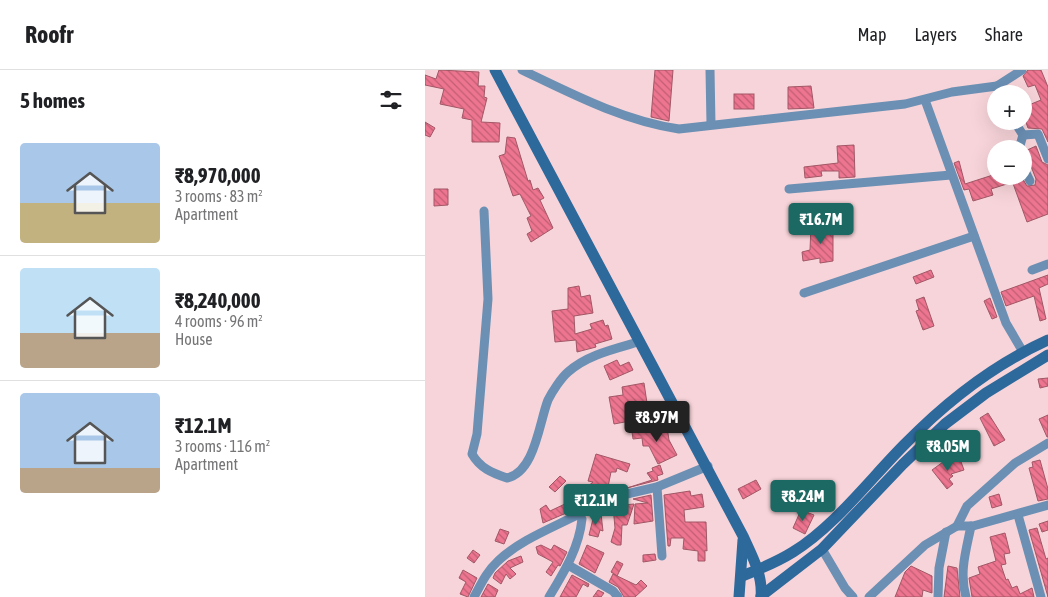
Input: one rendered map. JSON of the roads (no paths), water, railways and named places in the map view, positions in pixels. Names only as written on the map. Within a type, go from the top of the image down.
[{"type":"street","points":[[495,70],[638,342],[708,466],[758,570],[761,582],[761,597]]},
{"type":"street","points":[[521,70],[610,110],[656,126],[679,129],[905,104],[952,92],[987,90]]},
{"type":"street","points":[[711,70],[711,124]]},
{"type":"street","points":[[1004,85],[1022,70]]},
{"type":"street","points":[[925,100],[1006,323],[1023,352]]},
{"type":"street","points":[[1020,130],[1023,135],[1022,140]]},
{"type":"street","points":[[1023,135],[1038,134],[1048,159]]},
{"type":"street","points":[[789,189],[951,175]]},
{"type":"street","points":[[484,211],[488,299],[477,434],[472,454],[477,463],[493,474],[507,478],[521,472],[534,445],[549,399],[567,372],[597,354],[638,342]]},
{"type":"street","points":[[804,293],[974,236]]},
{"type":"street","points":[[1032,270],[1048,264]]},
{"type":"street","points":[[742,576],[795,551],[817,534],[906,443],[954,399],[1023,352],[1048,340]]},
{"type":"street","points":[[761,597],[822,549],[903,464],[945,424],[985,393],[1032,363],[1048,356]]},
{"type":"street","points":[[957,526],[967,506],[972,501],[1015,463],[1048,443]]},
{"type":"street","points":[[474,597],[487,573],[513,549],[605,498],[657,487],[708,466]]},
{"type":"street","points":[[657,487],[662,556]]},
{"type":"street","points":[[869,597],[925,545],[957,526],[971,526],[1018,515],[1048,505]]},
{"type":"street","points":[[549,597],[568,566],[581,531],[582,519],[579,514]]},
{"type":"street","points":[[1018,515],[1041,597]]},
{"type":"street","points":[[966,597],[962,584],[962,565],[971,526]]},
{"type":"street","points":[[938,597],[939,568],[946,532]]},
{"type":"street","points":[[739,597],[742,576],[743,536]]},
{"type":"street","points":[[822,549],[845,588],[853,597]]},
{"type":"street","points":[[568,566],[613,591],[618,597]]}]
